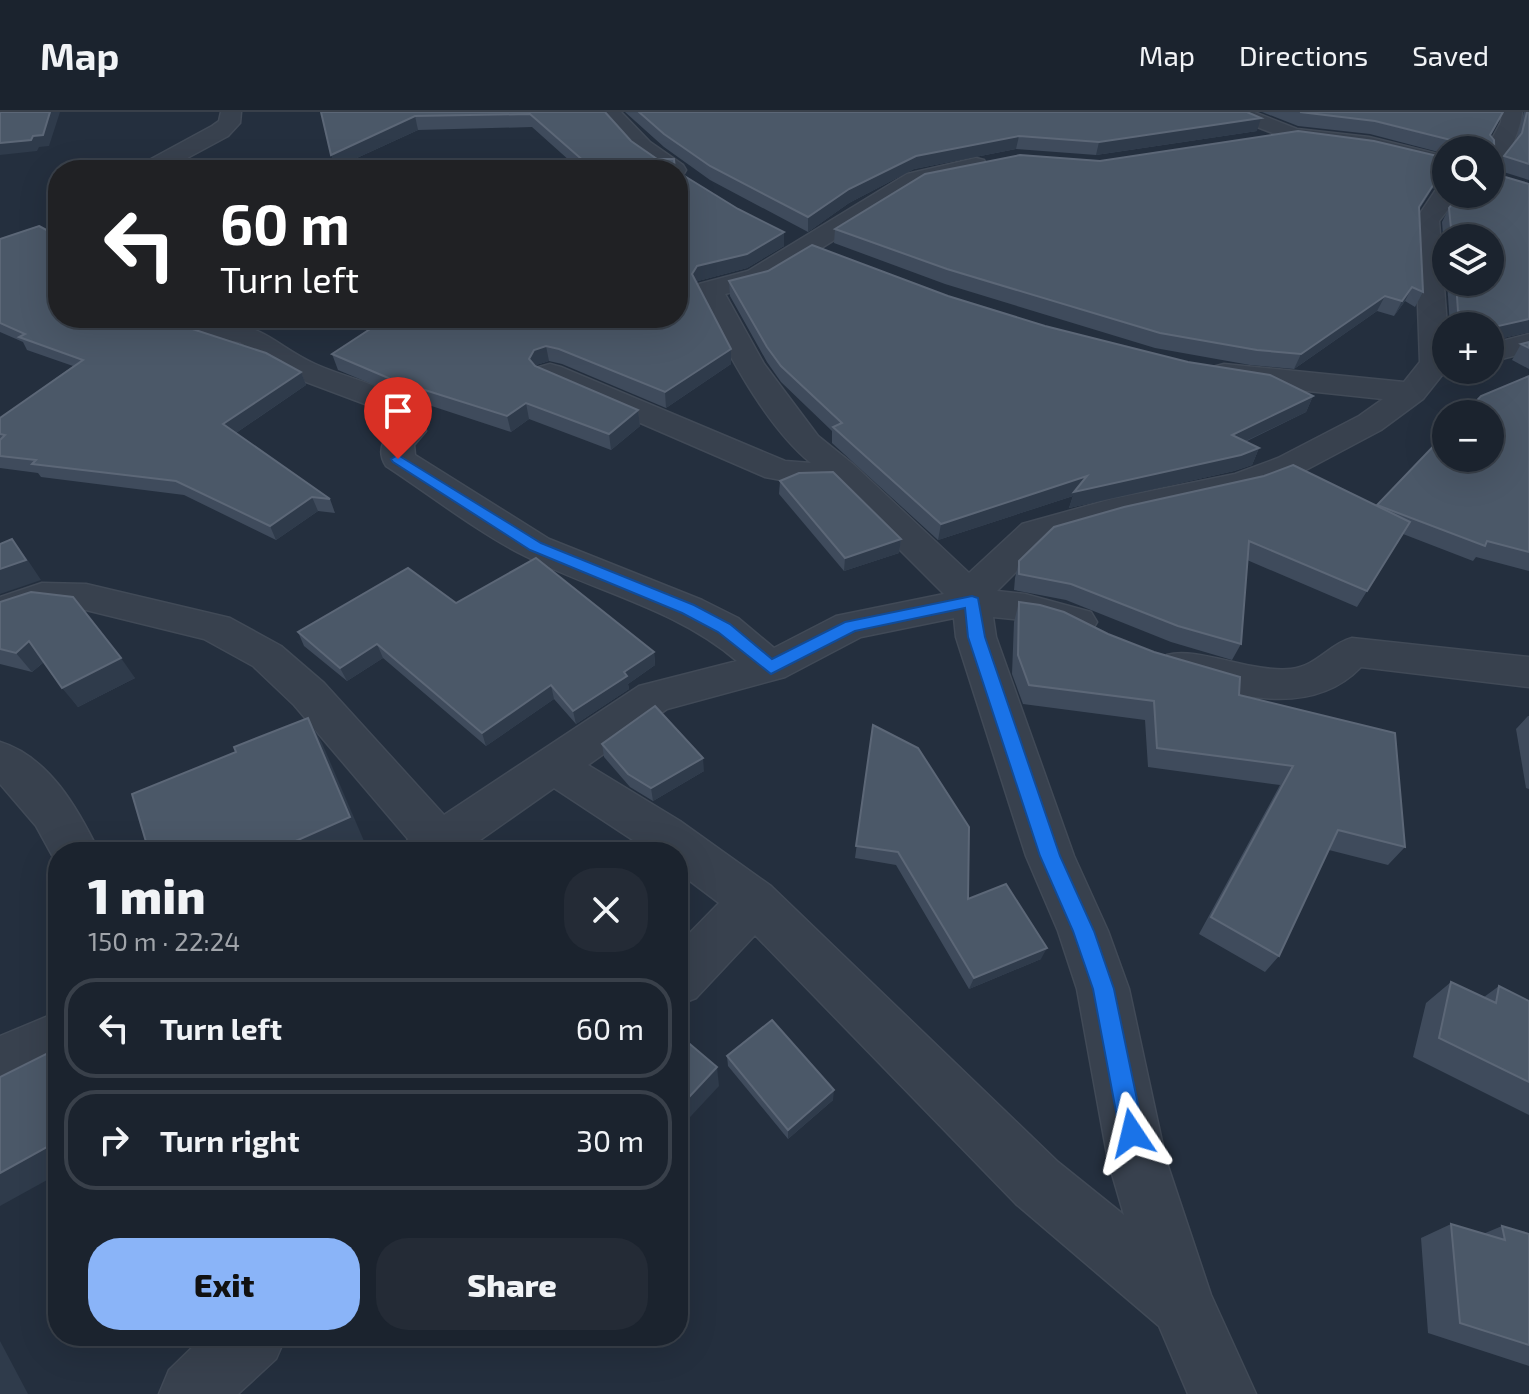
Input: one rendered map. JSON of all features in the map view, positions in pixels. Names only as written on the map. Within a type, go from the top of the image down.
[{"type":"street","points":[[166,160],[220,131],[229,123],[231,112]]},
{"type":"street","points":[[609,112],[642,147],[661,160]]},
{"type":"street","points":[[1236,112],[1293,135],[1369,144],[1432,160]]},
{"type":"street","points":[[1504,143],[1512,112]]},
{"type":"street","points":[[1235,144],[1293,135]]},
{"type":"street","points":[[972,601],[938,563],[891,523],[842,472],[806,443],[750,366],[709,290],[757,277],[798,240],[859,211],[915,179],[1004,161]]},
{"type":"street","points":[[1431,371],[1427,221],[1435,208]]},
{"type":"street","points":[[798,240],[839,258]]},
{"type":"street","points":[[202,328],[244,334],[270,347],[290,364],[389,404],[406,418],[410,431],[398,443],[398,459],[536,547],[688,609],[724,628],[771,667]]},
{"type":"street","points":[[1504,349],[1529,343]]},
{"type":"street","points":[[1195,367],[1309,384],[1431,371]]},
{"type":"street","points":[[1222,1394],[1182,1303],[1137,1160],[1103,989],[1083,931],[1050,856],[976,637],[972,601],[985,577],[1035,532],[1112,510],[1244,482],[1332,444],[1370,423],[1431,371]]},
{"type":"street","points":[[550,373],[777,470],[803,474],[842,472]]},
{"type":"street","points":[[0,612],[42,596],[86,597],[216,628],[267,656],[309,694],[428,842]]},
{"type":"street","points":[[442,842],[654,697],[771,667],[850,626],[972,601],[1025,607],[1071,619],[1109,638]]},
{"type":"street","points":[[1151,655],[1234,679],[1288,686],[1330,672],[1352,652],[1529,672]]},
{"type":"street","points":[[0,759],[23,776],[62,823],[71,842]]},
{"type":"street","points":[[554,766],[673,842]]},
{"type":"street","points":[[688,853],[754,901],[1037,1183],[1182,1303]]},
{"type":"street","points":[[688,970],[754,901]]},
{"type":"street","points":[[0,1064],[48,1042]]},
{"type":"street","points":[[193,1394],[242,1346]]},
{"type":"building","points":[[0,112],[50,112],[43,135],[33,136],[31,140],[0,143]]},
{"type":"building","points":[[321,112],[605,112],[631,141],[657,159],[674,160],[583,160],[530,114],[415,116],[331,155]]},
{"type":"building","points":[[639,112],[1247,112],[1261,118],[1099,142],[1019,136],[916,156],[849,189],[808,217],[710,166]]},
{"type":"building","points":[[1300,112],[1503,112],[1491,136],[1435,136],[1375,121]]},
{"type":"building","points":[[1529,112],[1529,164],[1504,156],[1522,133]]},
{"type":"building","points":[[1298,131],[1374,141],[1432,155],[1432,187],[1419,207],[1423,292],[1412,287],[1402,301],[1385,296],[1301,354],[1257,350],[1160,333],[947,269],[835,229],[925,174],[1020,155],[1100,161]]},
{"type":"building","points":[[1504,177],[1529,184],[1529,319],[1504,325],[1504,312],[1458,311],[1457,296],[1504,296],[1504,224],[1451,224],[1449,208],[1504,208]]},
{"type":"building","points":[[688,178],[738,209],[784,232],[747,254],[697,266],[692,274],[731,349],[665,392],[559,349],[546,346],[534,350],[529,359],[535,366],[638,410],[609,434],[526,403],[507,416],[393,380],[332,354],[372,328],[688,328]]},
{"type":"building","points":[[39,226],[48,231],[48,328],[189,328],[266,353],[301,372],[223,424],[330,499],[312,497],[270,526],[176,481],[32,464],[36,460],[0,456],[0,440],[5,435],[0,434],[0,418],[83,360],[19,337],[25,334],[0,323],[0,239]]},
{"type":"building","points":[[812,245],[948,296],[1045,326],[1188,362],[1270,375],[1313,396],[1232,435],[1259,448],[1241,455],[1074,492],[1087,476],[941,524],[833,427],[842,423],[781,366],[729,281],[768,271]]},
{"type":"building","points":[[1529,376],[1529,552],[1487,541],[1485,546],[1377,505],[1432,448],[1432,472],[1504,472],[1504,400],[1477,400]]},
{"type":"building","points":[[1293,465],[1410,522],[1367,591],[1249,541],[1241,644],[1178,626],[1071,584],[1019,574],[1019,561],[1054,527],[1124,507],[1264,476]]},
{"type":"building","points":[[833,472],[901,539],[845,558],[780,481],[799,473]]},
{"type":"building","points":[[12,539],[26,560],[0,569],[0,544]]},
{"type":"building","points":[[536,558],[654,652],[624,672],[627,676],[573,711],[551,685],[482,733],[377,644],[340,668],[298,632],[408,568],[456,603]]},
{"type":"building","points":[[31,592],[73,597],[121,658],[62,688],[29,641],[16,653],[0,649],[0,602]]},
{"type":"building","points":[[1019,602],[1064,612],[1154,652],[1240,677],[1239,695],[1395,733],[1405,847],[1338,830],[1279,956],[1211,917],[1293,766],[1157,748],[1154,701],[1029,685],[1018,655]]},
{"type":"building","points":[[655,706],[703,758],[651,788],[628,774],[602,744]]},
{"type":"building","points":[[308,718],[350,817],[294,842],[146,842],[132,794],[236,752],[234,747]]},
{"type":"building","points":[[873,725],[918,748],[969,827],[968,899],[1006,884],[1047,948],[974,978],[898,852],[856,846]]},
{"type":"building","points":[[1451,982],[1496,1003],[1499,986],[1529,1001],[1529,1082],[1439,1038]]},
{"type":"building","points":[[772,1020],[834,1090],[788,1130],[727,1056]]},
{"type":"building","points":[[688,1042],[717,1067],[688,1098]]},
{"type":"building","points":[[48,1053],[48,1147],[0,1173],[0,1077]]},
{"type":"building","points":[[1451,1224],[1505,1240],[1502,1226],[1529,1234],[1529,1345],[1460,1323]]},
{"type":"route","points":[[398,459],[536,547],[688,609],[724,628],[771,667],[850,626],[972,601],[976,637],[1050,856],[1083,931],[1103,989],[1132,1133]]}]
